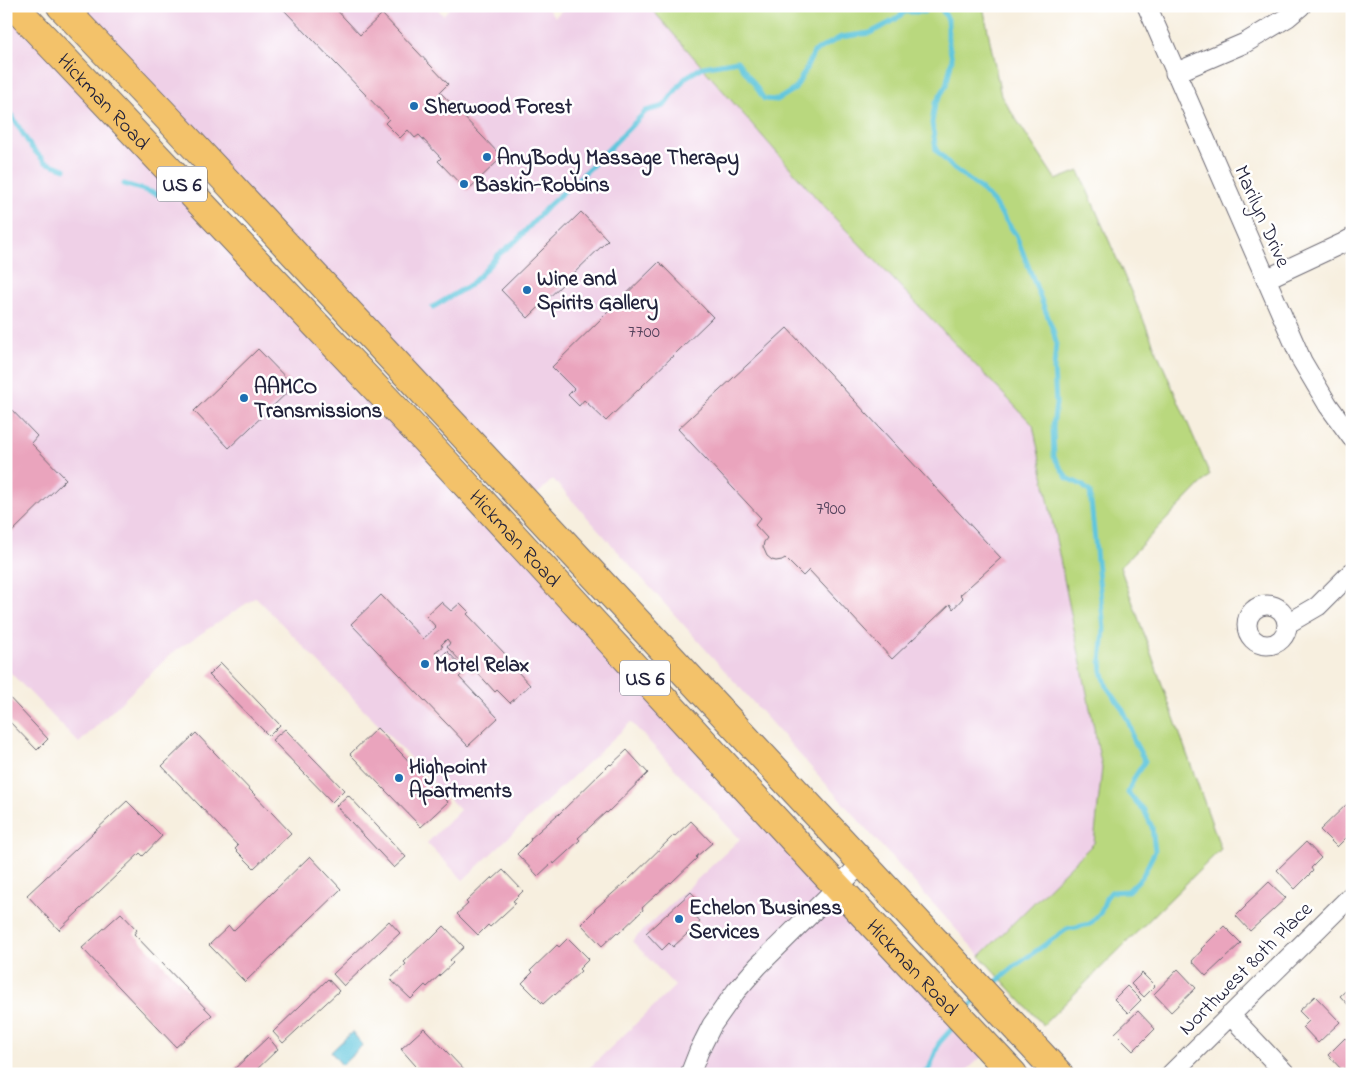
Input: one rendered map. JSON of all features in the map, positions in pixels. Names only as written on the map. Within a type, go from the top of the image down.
[{"type":"main road","name":"Hickman Road","points":[[14,6],[425,440],[1013,1074]]},
{"type":"main road","name":"Hickman Road","points":[[61,6],[164,114],[1059,1074]]},
{"type":"street","name":"Marilyn Drive","points":[[1146,6],[1302,360],[1328,405],[1352,438]]},
{"type":"street","points":[[1175,73],[1245,43],[1288,17],[1302,6]]},
{"type":"street","points":[[1266,279],[1352,238]]},
{"type":"street","points":[[1287,624],[1318,606],[1352,572]]},
{"type":"street","points":[[690,1074],[712,1025],[736,991],[758,966],[862,863]]},
{"type":"street","name":"Northwest 80th Place","points":[[1171,1074],[1352,895]]},
{"type":"street","points":[[1230,1015],[1286,1074]]},
{"type":"shaded area","points":[[6,6],[990,1049],[963,1074],[583,1074],[675,986],[632,941],[740,839],[631,722],[463,880],[427,843],[460,810],[256,597],[172,653],[79,743],[6,668]]},
{"type":"shaded area","points":[[61,6],[435,6],[443,15],[452,6],[545,6],[555,17],[566,6],[649,6],[826,209],[1033,425],[1102,768],[1094,843],[980,956],[553,479],[527,504]]},
{"type":"green space","points":[[649,6],[983,6],[1001,96],[1056,180],[1079,171],[1210,475],[1120,567],[1221,849],[1043,1025],[980,956],[1094,843],[1102,768],[1033,425],[826,209]]},
{"type":"water","points":[[352,1032],[363,1045],[342,1065],[331,1052]]},
{"type":"building","name":"Sherwood Forest","points":[[284,6],[333,6],[360,35],[382,14],[448,84],[440,92],[502,157],[467,191],[438,161],[441,158],[419,135],[415,138],[408,130],[400,138],[385,123],[389,119],[284,10]]},
{"type":"building","points":[[581,212],[608,240],[528,318],[501,290]]},
{"type":"building","points":[[659,262],[713,317],[606,421],[584,400],[579,406],[568,395],[574,389],[552,367]]},
{"type":"building","points":[[787,328],[1001,558],[960,595],[963,598],[953,609],[950,604],[892,659],[809,570],[803,576],[785,558],[776,561],[767,556],[763,547],[767,538],[755,525],[761,518],[678,429]]},
{"type":"building","name":"AAMCO Transmissions","points":[[258,349],[294,386],[229,448],[194,411]]},
{"type":"building","points":[[6,404],[37,436],[31,443],[66,479],[6,538]]},
{"type":"building","name":"Motel Relax","points":[[381,595],[423,639],[436,627],[426,616],[441,602],[451,611],[460,603],[469,612],[467,614],[507,656],[505,658],[530,685],[510,703],[497,690],[495,692],[476,671],[473,674],[447,647],[450,643],[447,639],[441,645],[443,646],[435,652],[440,658],[447,651],[466,671],[459,677],[498,718],[468,746],[351,624]]},
{"type":"building","points":[[221,663],[280,725],[269,736],[209,675]]},
{"type":"building","points":[[6,694],[48,739],[37,750],[6,718]]},
{"type":"building","name":"Highpoint Apartments","points":[[377,728],[448,802],[421,827],[350,754]]},
{"type":"building","points":[[285,729],[344,790],[332,802],[272,740]]},
{"type":"building","points":[[196,733],[291,833],[254,868],[235,849],[238,846],[162,766]]},
{"type":"building","points":[[627,750],[648,773],[578,838],[580,840],[538,876],[517,854],[530,839]]},
{"type":"building","points":[[348,795],[406,857],[394,868],[336,806]]},
{"type":"building","points":[[127,801],[162,836],[143,856],[140,853],[59,930],[27,895]]},
{"type":"building","points":[[1348,803],[1352,807],[1352,826],[1350,828],[1352,832],[1337,847],[1320,830]]},
{"type":"building","points":[[691,821],[712,843],[642,908],[643,910],[618,934],[617,932],[602,946],[581,924]]},
{"type":"building","points":[[1306,842],[1321,858],[1311,868],[1313,871],[1295,889],[1277,870]]},
{"type":"building","points":[[310,856],[341,889],[245,982],[209,945],[229,926],[233,931]]},
{"type":"building","points":[[503,870],[523,891],[513,901],[516,903],[490,927],[488,925],[478,935],[457,914],[468,904],[466,902],[492,877],[493,879]]},
{"type":"building","points":[[1269,882],[1286,898],[1250,931],[1236,916]]},
{"type":"building","name":"Echelon Business Services","points":[[691,892],[705,907],[695,916],[700,922],[673,947],[669,943],[662,950],[646,933]]},
{"type":"building","points":[[121,913],[137,930],[134,934],[212,1015],[176,1047],[82,948]]},
{"type":"building","points":[[389,921],[400,933],[344,986],[333,974]]},
{"type":"building","points":[[444,926],[464,947],[450,960],[453,963],[427,987],[425,985],[411,999],[390,979],[406,964],[404,962]]},
{"type":"building","points":[[1224,926],[1241,943],[1206,976],[1192,961]]},
{"type":"building","points":[[568,938],[589,959],[579,969],[581,971],[543,1004],[522,983],[533,972],[531,970],[557,945],[559,947]]},
{"type":"building","points":[[1178,969],[1196,988],[1171,1012],[1154,994]]},
{"type":"building","points":[[1142,973],[1155,986],[1144,997],[1131,984]]},
{"type":"building","points":[[328,979],[339,991],[283,1043],[273,1032]]},
{"type":"building","points":[[1352,985],[1352,1009],[1340,996]]},
{"type":"building","points":[[1127,986],[1141,1000],[1128,1013],[1114,999]]},
{"type":"building","points":[[1315,996],[1340,1022],[1318,1043],[1303,1027],[1309,1021],[1299,1011]]},
{"type":"building","points":[[1138,1011],[1155,1029],[1133,1051],[1115,1033]]},
{"type":"building","points":[[424,1028],[468,1074],[423,1074],[401,1049]]},
{"type":"building","points":[[268,1037],[278,1049],[252,1074],[229,1074]]},
{"type":"building","points":[[1345,1038],[1352,1045],[1352,1074],[1349,1074],[1344,1068],[1342,1070],[1328,1055]]},
{"type":"waterway","points":[[433,307],[470,285],[498,255],[517,240],[548,206],[590,168],[646,111],[664,106],[686,77],[703,67],[737,61],[764,99],[777,100],[795,89],[814,52],[841,37],[870,33],[893,21],[905,12],[924,12],[930,6]]},
{"type":"waterway","points":[[941,6],[948,19],[948,39],[952,59],[946,86],[935,104],[932,123],[936,150],[953,168],[981,189],[994,203],[1016,235],[1053,330],[1056,342],[1054,369],[1056,404],[1053,426],[1054,457],[1067,478],[1082,485],[1090,492],[1104,629],[1102,671],[1107,687],[1122,708],[1131,728],[1133,739],[1145,761],[1134,778],[1128,793],[1144,810],[1152,827],[1155,851],[1142,877],[1128,891],[1111,892],[1106,898],[1101,912],[1090,924],[1067,929],[1016,965],[989,988]]},
{"type":"waterway","points":[[6,111],[12,116],[31,147],[45,162],[65,169]]},
{"type":"waterway","points":[[124,184],[167,197]]},
{"type":"waterway","points":[[965,1013],[977,998]]},
{"type":"waterway","points":[[923,1074],[929,1069],[939,1043],[955,1025]]},
{"type":"place","name":"Sherwood Forest","points":[[414,106]]},
{"type":"place","name":"AnyBody Massage Therapy","points":[[487,157]]},
{"type":"place","name":"Baskin-Robbins","points":[[464,184]]},
{"type":"place","name":"Wine and Spirits Gallery","points":[[527,290]]},
{"type":"place","name":"AAMCO Transmissions","points":[[244,398]]},
{"type":"place","name":"Motel Relax","points":[[425,664]]},
{"type":"place","name":"Highpoint Apartments","points":[[399,778]]},
{"type":"place","name":"Echelon Business Services","points":[[679,919]]}]
